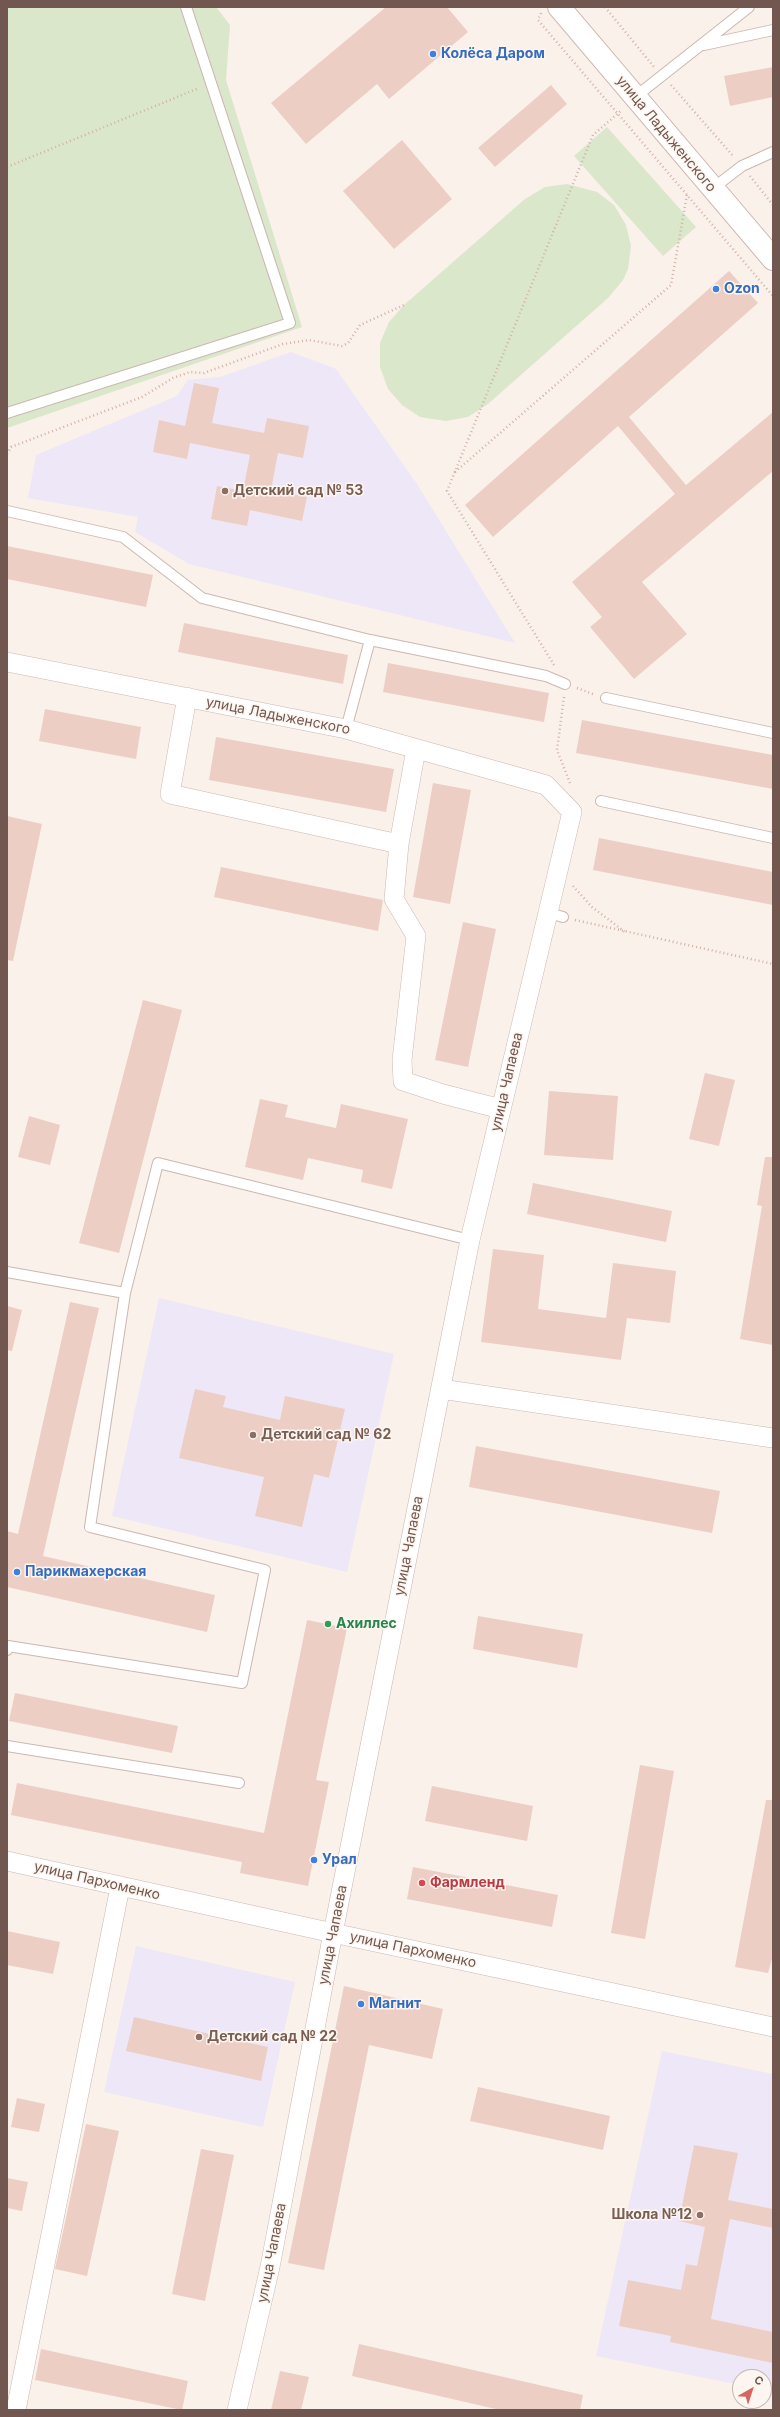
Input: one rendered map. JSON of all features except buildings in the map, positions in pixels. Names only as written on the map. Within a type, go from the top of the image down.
[{"type":"street","name":"улица Ладыженского","points":[[559,7],[773,259]]},
{"type":"street","name":"улица Ладыженского","points":[[7,662],[346,729],[546,785]]},
{"type":"street","points":[[187,697],[170,794],[399,844]]},
{"type":"street","points":[[416,749],[399,844],[394,899],[416,936],[402,1060],[403,1080],[442,1094],[501,1108]]},
{"type":"street","name":"улица Чапаева","points":[[237,2410],[270,2267],[333,1933],[470,1240],[501,1108],[554,917],[572,812],[546,785]]},
{"type":"street","points":[[441,1389],[773,1438]]},
{"type":"street","name":"улица Пархоменко","points":[[7,1861],[120,1887],[773,2027]]},
{"type":"street","points":[[16,2410],[120,1887]]},
{"type":"lane","points":[[7,413],[290,323],[212,82],[186,7]]},
{"type":"lane","points":[[635,97],[748,7]]},
{"type":"lane","points":[[702,45],[773,30]]},
{"type":"lane","points":[[712,189],[742,166],[773,152]]},
{"type":"lane","points":[[7,512],[123,537],[202,598],[370,640],[546,676],[565,684]]},
{"type":"lane","points":[[346,729],[370,640]]},
{"type":"lane","points":[[606,698],[773,732]]},
{"type":"lane","points":[[601,801],[773,838]]},
{"type":"lane","points":[[7,1650],[8,1646],[242,1683],[265,1570],[90,1527],[125,1293],[158,1162],[470,1240]]},
{"type":"lane","points":[[7,1272],[125,1293]]},
{"type":"lane","points":[[7,1746],[239,1783]]},
{"type":"path","points":[[543,7],[538,20],[773,296]]},
{"type":"path","points":[[605,7],[661,75],[742,166],[773,205]]},
{"type":"path","points":[[7,167],[212,82]]},
{"type":"path","points":[[572,786],[557,750],[565,684],[447,491],[593,135],[635,97]]},
{"type":"path","points":[[454,473],[671,285],[687,195]]},
{"type":"path","points":[[7,454],[11,447],[142,397],[173,378],[190,372],[204,373],[283,344],[309,340],[342,346],[348,343],[360,325],[404,305]]},
{"type":"path","points":[[565,684],[606,698]]},
{"type":"path","points":[[572,880],[574,886],[592,906],[625,932]]},
{"type":"path","points":[[554,917],[773,964]]},
{"type":"shaded area","name":"Детский сад № 53","points":[[291,352],[336,369],[417,484],[515,643],[189,564],[135,532],[138,517],[28,498],[36,455],[177,396],[188,380],[220,377]]},
{"type":"shaded area","name":"Детский сад № 62","points":[[159,1298],[394,1354],[347,1572],[112,1516]]},
{"type":"shaded area","name":"Детский сад № 22","points":[[136,1946],[295,1982],[263,2127],[104,2092]]},
{"type":"shaded area","name":"Школа №12","points":[[662,2051],[773,2074],[773,2391],[772,2369],[732,2369],[732,2383],[596,2356]]},
{"type":"green space","points":[[7,7],[216,7],[230,25],[226,80],[302,327],[7,428]]},
{"type":"green space","points":[[607,127],[696,227],[663,256],[574,156]]},
{"type":"green space","points":[[567,184],[597,192],[614,205],[626,225],[631,246],[628,269],[623,280],[608,298],[488,404],[468,417],[446,421],[420,417],[402,405],[388,389],[380,367],[380,343],[389,322],[404,305],[525,199],[545,187]]},
{"type":"place","name":"Колёса Даром","points":[[433,54]]},
{"type":"place","name":"Ozon","points":[[716,289]]},
{"type":"place","name":"Детский сад № 53","points":[[225,491]]},
{"type":"place","name":"Детский сад № 62","points":[[253,1435]]},
{"type":"place","name":"Парикмахерская","points":[[17,1572]]},
{"type":"place","name":"Ахиллес","points":[[328,1624]]},
{"type":"place","name":"Урал","points":[[314,1860]]},
{"type":"place","name":"Фармленд","points":[[422,1883]]},
{"type":"place","name":"Магнит","points":[[361,2004]]},
{"type":"place","name":"Детский сад № 22","points":[[199,2037]]},
{"type":"place","name":"Школа №12","points":[[700,2215]]}]
